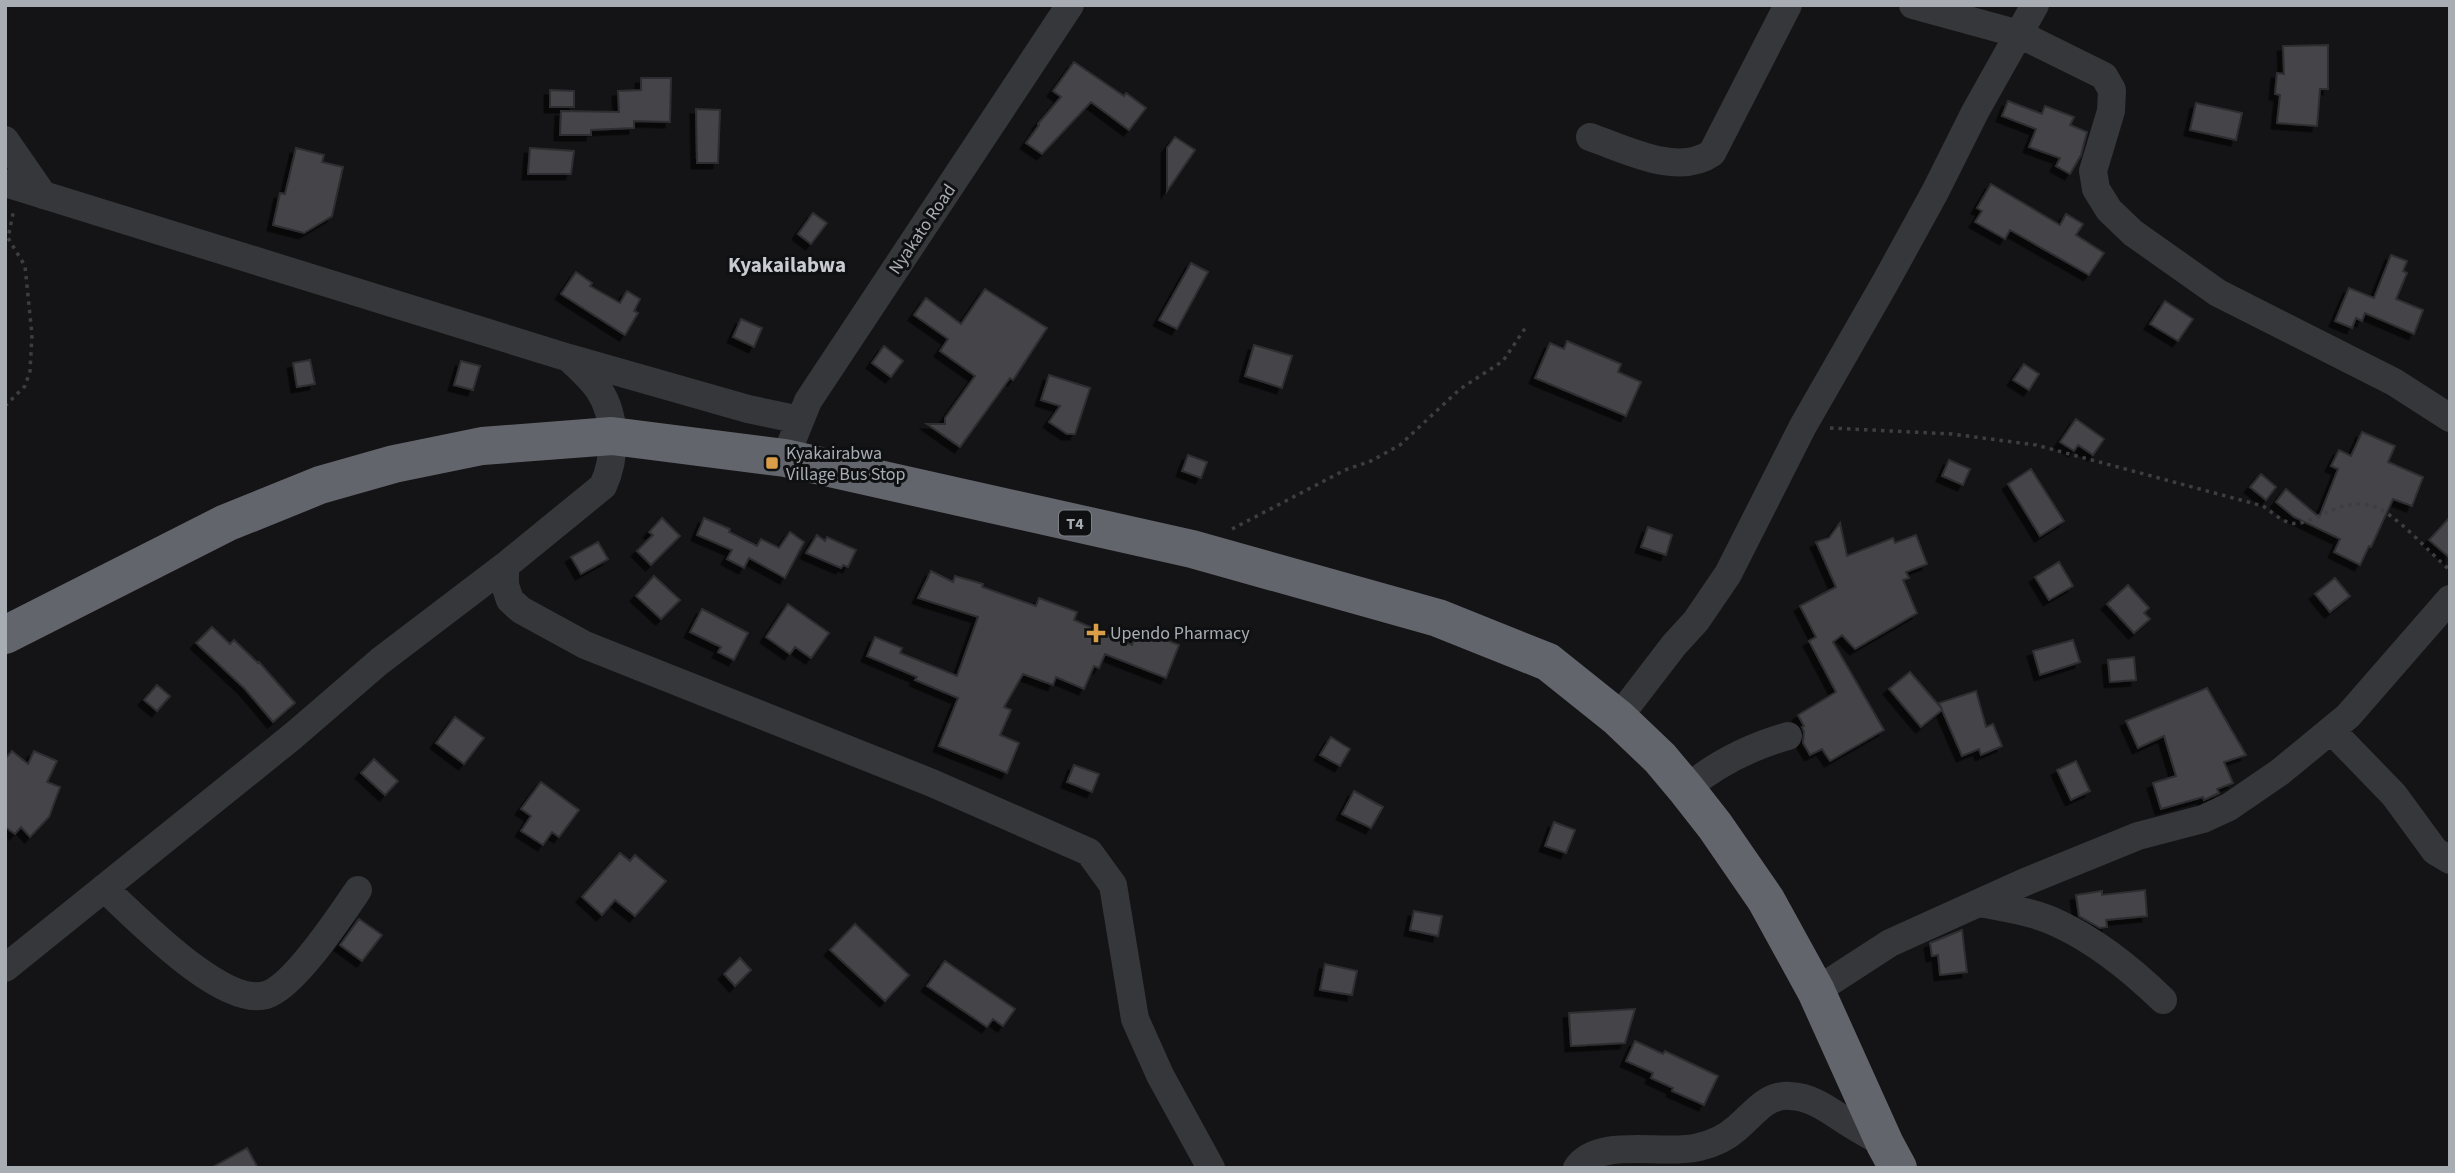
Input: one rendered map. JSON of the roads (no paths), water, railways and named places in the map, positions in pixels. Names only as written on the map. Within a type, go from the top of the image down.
[{"type":"highway","name":"T4","points":[[5,635],[226,523],[320,485],[394,464],[482,446],[612,436],[785,458],[1192,549],[1438,618],[1548,662],[1618,718],[1660,758],[1686,789],[1766,900],[1816,991],[1891,1156]]},
{"type":"street","name":"Nyakato Road","points":[[785,458],[808,401],[1070,5]]},
{"type":"street","points":[[1590,137],[1675,164],[1700,161],[1712,153],[1788,5]]},
{"type":"street","points":[[1913,5],[2019,34],[2104,76],[2112,90],[2111,111],[2093,171],[2096,189],[2109,210],[2133,233],[2218,293],[2393,382],[2450,418]]},
{"type":"street","points":[[1618,718],[1674,645],[1696,621],[1728,574],[1803,426],[1885,283],[2035,5]]},
{"type":"street","points":[[5,140],[23,188],[569,358],[748,409],[800,420]]},
{"type":"street","points":[[5,968],[293,736],[380,661],[505,566],[603,486],[611,468],[612,436],[604,399],[598,388],[569,358]]},
{"type":"street","points":[[505,566],[505,585],[510,600],[521,610],[585,645],[932,783],[1089,852],[1113,885],[1135,1018],[1160,1075],[1211,1168]]},
{"type":"street","points":[[1816,991],[1890,943],[2045,873],[2137,835],[2203,819],[2229,807],[2280,772],[2348,716],[2450,599]]},
{"type":"street","points":[[2331,730],[2394,795],[2435,851],[2450,860]]},
{"type":"street","points":[[1686,789],[1729,758],[1759,744],[1788,736]]},
{"type":"street","points":[[104,888],[200,973],[249,997],[268,995],[305,962],[358,890]]},
{"type":"street","points":[[1980,903],[2017,910],[2058,923],[2116,958],[2163,1000]]},
{"type":"street","points":[[1577,1168],[1584,1158],[1601,1151],[1700,1147],[1726,1136],[1772,1098],[1783,1096],[1808,1099],[1823,1106],[1891,1156]]},
{"type":"place","name":"Kyakairabwa Village Bus Stop","points":[[772,463]]},
{"type":"place","name":"Upendo Pharmacy","points":[[1096,633]]},
{"type":"district","name":"Kyakailabwa","points":[[787,265]]}]
